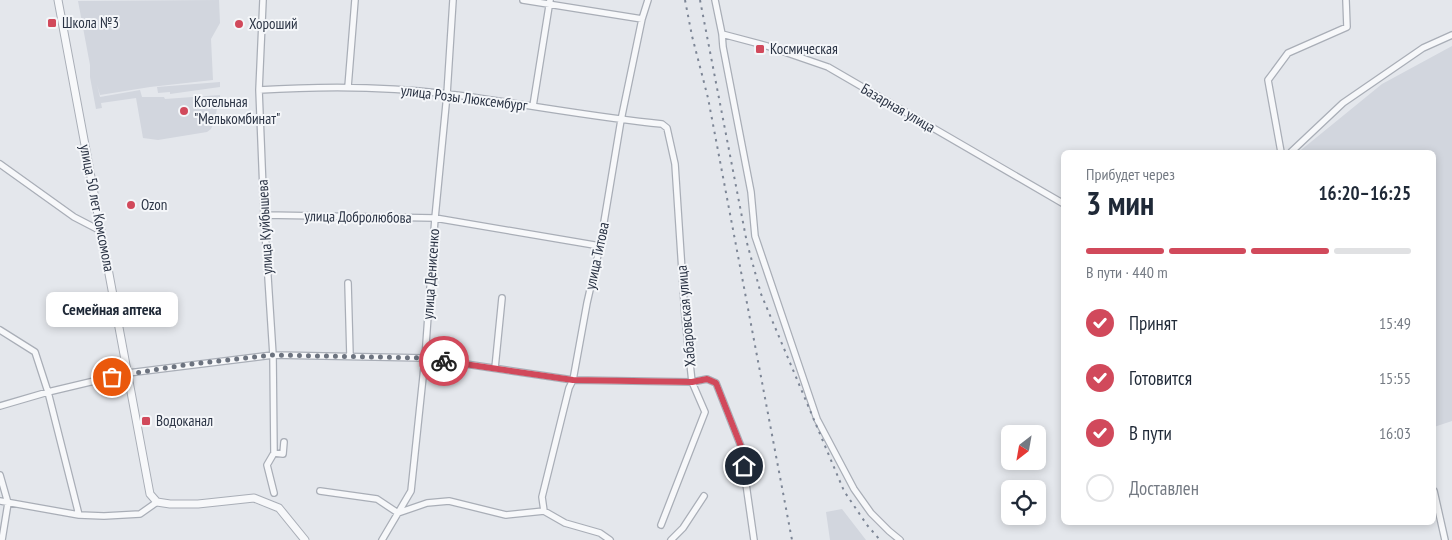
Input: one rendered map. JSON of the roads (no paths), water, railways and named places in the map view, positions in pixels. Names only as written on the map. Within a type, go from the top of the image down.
[{"type":"street","name":"улица 50 лет Комсомола","points":[[58,0],[148,484],[150,494],[157,502]]},
{"type":"street","name":"улица Куйбышева","points":[[264,0],[259,90],[264,215],[273,355],[274,453],[267,465],[274,493]]},
{"type":"street","points":[[348,87],[355,0]]},
{"type":"street","name":"улица Денисенко","points":[[382,540],[411,491],[425,358],[435,218],[447,94],[452,0]]},
{"type":"street","points":[[523,0],[550,2],[642,19]]},
{"type":"street","name":"улица Титова","points":[[544,511],[542,497],[569,388],[573,380],[600,246],[621,120],[642,19],[648,0]]},
{"type":"street","points":[[715,0],[751,192],[755,236],[817,419],[854,489],[871,513],[888,531],[900,540]]},
{"type":"street","points":[[1282,150],[1268,80],[1288,53],[1347,27],[1346,0]]},
{"type":"street","points":[[532,106],[550,2]]},
{"type":"street","name":"Базарная улица","points":[[722,34],[767,46],[828,67],[1061,202]]},
{"type":"street","points":[[1293,150],[1343,103],[1423,48],[1452,35]]},
{"type":"street","name":"улица Розы Люксембург","points":[[259,90],[348,87],[447,94],[621,120],[662,124],[667,128]]},
{"type":"street","name":"Хабаровская улица","points":[[661,525],[705,412],[692,382],[685,318],[675,164],[667,128]]},
{"type":"street","points":[[0,164],[74,217],[101,231]]},
{"type":"street","name":"улица Добролюбова","points":[[264,215],[435,218],[600,246]]},
{"type":"street","points":[[348,283],[350,356]]},
{"type":"street","points":[[495,368],[502,298]]},
{"type":"street","points":[[0,330],[35,352],[48,392],[79,515]]},
{"type":"street","points":[[0,406],[48,392],[128,373],[273,355],[425,358],[573,380],[692,382],[707,379],[716,383],[742,449],[754,540]]},
{"type":"street","points":[[274,453],[283,454],[284,442]]},
{"type":"street","points":[[0,475],[8,503],[2,540]]},
{"type":"street","points":[[320,491],[377,498],[398,513],[427,503],[449,501],[506,515],[544,511],[565,523],[600,534],[610,540]]},
{"type":"street","points":[[671,540],[683,528],[704,496]]},
{"type":"street","points":[[0,501],[79,515],[140,514],[157,502],[198,504],[254,498],[279,508],[305,540]]},
{"type":"street","points":[[1436,500],[1445,540]]},
{"type":"railway","points":[[685,0],[708,98],[792,540]]},
{"type":"railway","points":[[700,0],[747,243],[761,294],[844,491],[867,525],[880,540]]},
{"type":"place","name":"Школа №3","points":[[52,23]]},
{"type":"place","name":"Хороший","points":[[239,24]]},
{"type":"place","name":"Космическая","points":[[760,49]]},
{"type":"place","name":"Котельная \"Мелькомбинат\"","points":[[184,111]]},
{"type":"place","name":"Ozon","points":[[131,205]]},
{"type":"place","name":"Семейная аптека","points":[[112,377]]},
{"type":"place","name":"Водоканал","points":[[146,421]]}]
